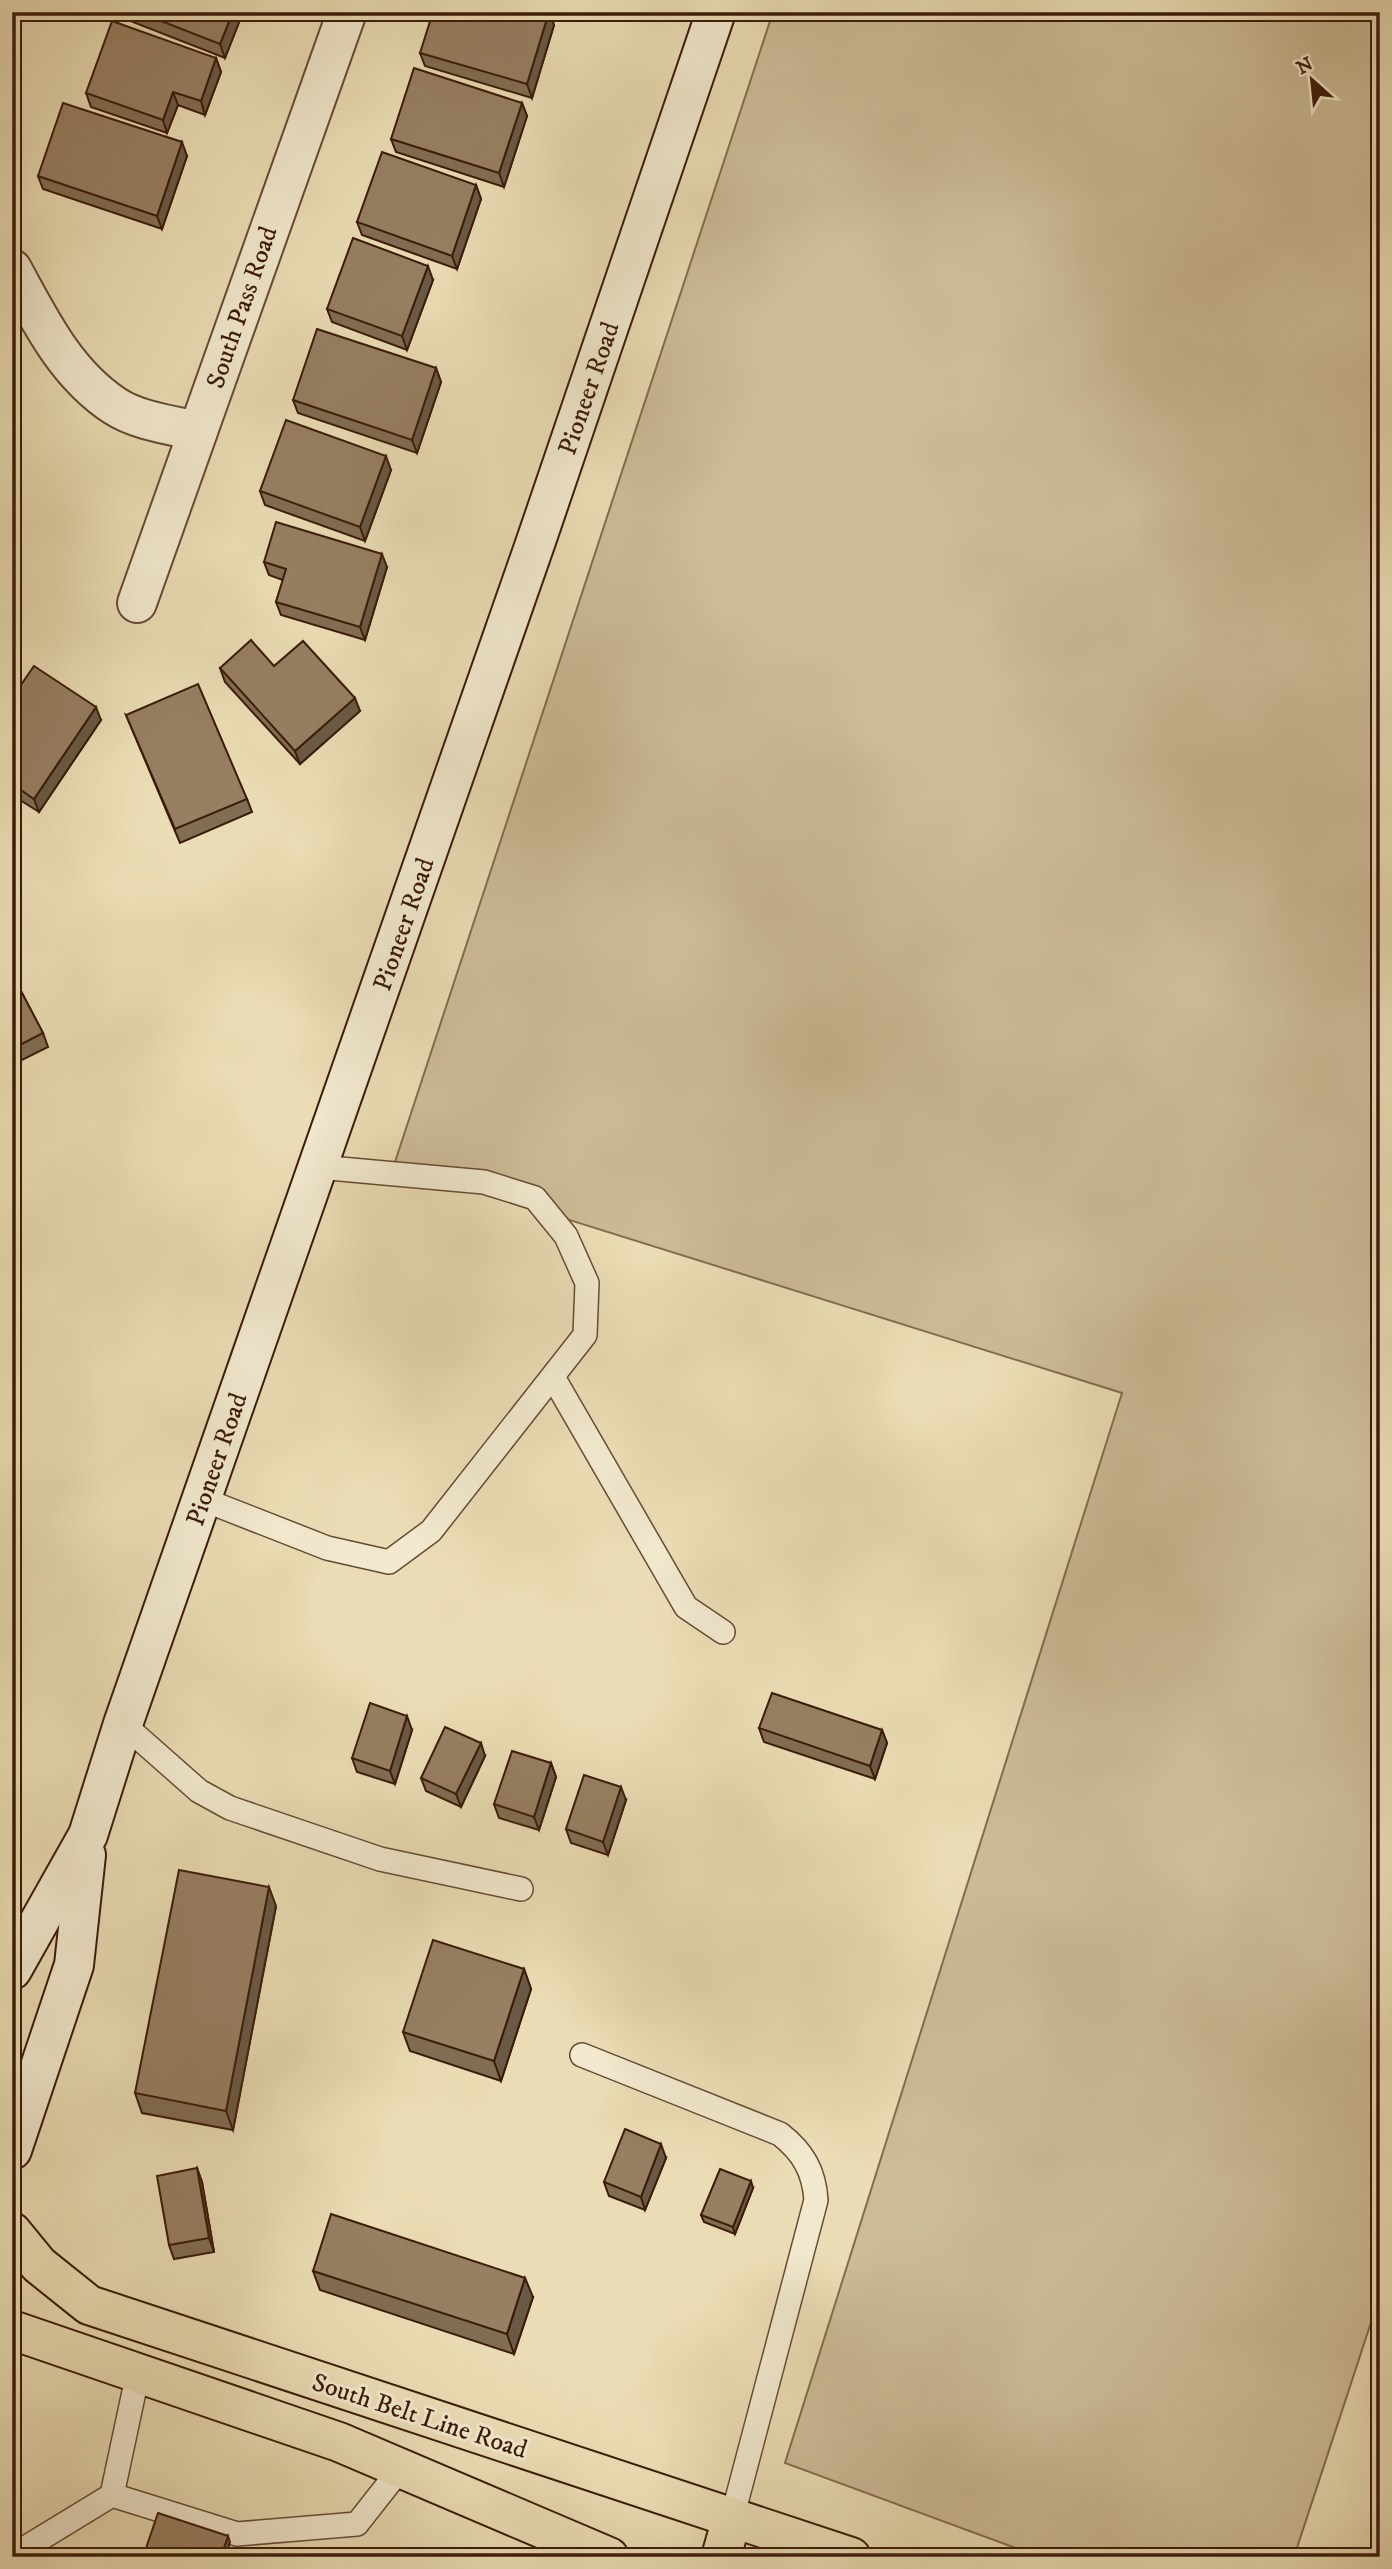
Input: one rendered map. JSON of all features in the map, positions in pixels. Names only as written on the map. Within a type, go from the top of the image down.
[{"type":"main road","name":"South Pass Road","points":[[136,603],[347,12]]},
{"type":"main road","name":"Pioneer Road","points":[[12,2150],[75,1965],[88,1835],[123,1724],[716,12]]},
{"type":"main road","points":[[12,269],[53,343],[81,379],[117,408],[159,423],[198,431]]},
{"type":"main road","name":"Pioneer Road","points":[[12,1970],[88,1835]]},
{"type":"main road","name":"South Belt Line Road","points":[[12,2232],[39,2265],[89,2305],[851,2557]]},
{"type":"main road","name":"South Belt Line Road","points":[[12,2330],[339,2442],[609,2557]]},
{"type":"main road","points":[[721,2557],[732,2518]]},
{"type":"lane","points":[[202,1499],[327,1548],[389,1562],[431,1531],[585,1335],[587,1283],[566,1236],[535,1198],[484,1182],[318,1167]]},
{"type":"lane","points":[[553,1377],[686,1607],[723,1632]]},
{"type":"lane","points":[[123,1724],[199,1791],[230,1808],[380,1858],[521,1889]]},
{"type":"lane","points":[[582,2055],[780,2134],[797,2147],[814,2178],[816,2200],[732,2518]]},
{"type":"lane","points":[[12,2556],[112,2495],[138,2373]]},
{"type":"lane","points":[[112,2495],[237,2534],[357,2524],[401,2468]]},
{"type":"shaded area","points":[[773,12],[1380,12],[1380,2295],[1294,2557],[1040,2557],[785,2463],[1122,1393],[394,1165]]},
{"type":"building","points":[[138,12],[233,12],[220,44]]},
{"type":"building","points":[[433,12],[549,12],[527,84],[420,53]]},
{"type":"building","points":[[112,21],[216,58],[201,101],[173,92],[163,120],[86,93]]},
{"type":"building","points":[[414,68],[522,103],[499,173],[391,139]]},
{"type":"building","points":[[63,103],[182,142],[157,216],[38,176]]},
{"type":"building","points":[[382,152],[476,185],[452,256],[357,222]]},
{"type":"building","points":[[353,238],[428,266],[402,336],[327,309]]},
{"type":"building","points":[[317,329],[436,368],[412,440],[293,400]]},
{"type":"building","points":[[286,420],[386,456],[360,527],[260,491]]},
{"type":"building","points":[[276,522],[382,554],[360,627],[276,602],[286,569],[264,562]]},
{"type":"building","points":[[251,640],[274,666],[303,641],[355,698],[295,751],[220,668]]},
{"type":"building","points":[[34,666],[96,707],[34,799],[12,784],[12,698]]},
{"type":"building","points":[[198,684],[247,799],[175,829],[126,715]]},
{"type":"building","points":[[12,974],[43,1033],[12,1049]]},
{"type":"building","points":[[772,1693],[882,1730],[870,1766],[759,1728]]},
{"type":"building","points":[[370,1703],[407,1716],[390,1771],[352,1758]]},
{"type":"building","points":[[445,1727],[481,1743],[456,1794],[421,1778]]},
{"type":"building","points":[[512,1751],[551,1763],[534,1817],[494,1804]]},
{"type":"building","points":[[584,1775],[621,1787],[603,1842],[566,1829]]},
{"type":"building","points":[[179,1870],[269,1887],[226,2111],[135,2093]]},
{"type":"building","points":[[433,1940],[524,1969],[494,2061],[403,2032]]},
{"type":"building","points":[[625,2129],[661,2144],[641,2197],[604,2182]]},
{"type":"building","points":[[197,2168],[209,2238],[169,2245],[157,2176]]},
{"type":"building","points":[[720,2169],[751,2181],[733,2227],[701,2215]]},
{"type":"building","points":[[331,2214],[525,2278],[507,2334],[313,2271]]},
{"type":"building","points":[[158,2513],[228,2536],[221,2557],[154,2557],[144,2554]]}]
